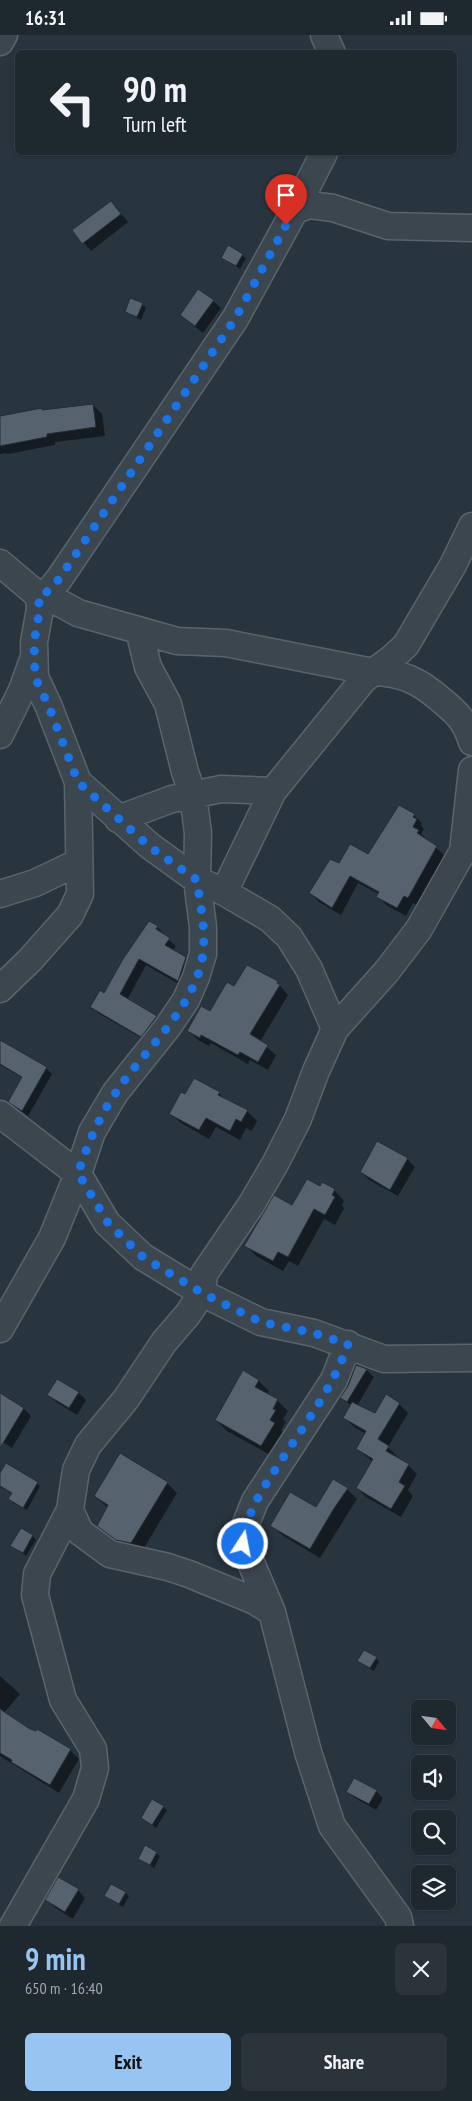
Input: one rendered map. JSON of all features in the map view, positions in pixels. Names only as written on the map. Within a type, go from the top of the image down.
[{"type":"street","points":[[0,42],[4,35]]},
{"type":"street","points":[[324,35],[331,50]]},
{"type":"street","points":[[38,597],[50,590],[59,579],[235,319],[323,155]]},
{"type":"street","points":[[295,210],[310,205],[333,207],[388,226],[472,228]]},
{"type":"street","points":[[224,892],[273,791],[364,679],[406,645],[453,565],[472,527]]},
{"type":"street","points":[[0,563],[38,597],[58,602],[78,613],[177,641],[226,643],[373,672],[392,673],[413,679],[427,686],[458,713],[465,723],[472,742]]},
{"type":"street","points":[[0,987],[30,960],[70,915],[80,893],[78,782],[49,707],[35,677],[34,642],[40,609],[38,597]]},
{"type":"street","points":[[0,1329],[52,1238],[92,1132],[115,1093],[167,1028],[186,1000],[203,954],[203,927],[197,880],[198,833],[193,795],[185,772],[168,704],[148,667],[139,630]]},
{"type":"street","points":[[0,735],[22,690],[34,657]]},
{"type":"street","points":[[13,1926],[86,1799],[95,1768],[93,1749],[63,1700],[35,1595],[37,1574],[70,1510],[76,1470],[88,1445],[126,1399],[164,1342],[188,1314],[202,1293],[204,1274],[251,1205],[298,1119],[316,1071],[335,1029],[387,971],[418,929],[468,844],[472,770]]},
{"type":"street","points":[[78,782],[150,847],[197,880],[224,892],[270,919],[289,937],[309,969],[335,1029]]},
{"type":"street","points":[[118,819],[172,799],[221,789],[273,791]]},
{"type":"street","points":[[0,894],[35,883],[79,862]]},
{"type":"street","points":[[6,1121],[78,1173],[108,1223],[143,1257],[202,1293],[261,1322],[314,1333],[348,1344],[384,1359],[472,1358]]},
{"type":"street","points":[[348,1344],[334,1380],[255,1501],[245,1526],[243,1544],[272,1612],[308,1752],[332,1827],[398,1917],[400,1926]]},
{"type":"street","points":[[70,1510],[80,1532],[110,1554],[168,1567],[189,1574],[247,1598],[272,1612]]},
{"type":"building","points":[[111,201],[121,214],[82,244],[72,230]]},
{"type":"building","points":[[228,245],[243,254],[236,266],[221,258]]},
{"type":"building","points":[[198,289],[214,300],[195,326],[180,315]]},
{"type":"building","points":[[130,298],[143,303],[137,317],[125,312]]},
{"type":"building","points":[[93,404],[96,427],[47,434],[47,437],[0,446],[0,416],[42,408],[42,410]]},
{"type":"building","points":[[399,805],[415,814],[413,817],[417,819],[413,827],[419,830],[417,833],[437,846],[408,898],[404,896],[397,908],[376,897],[379,892],[350,876],[332,908],[309,893],[330,859],[339,863],[350,844],[368,854]]},
{"type":"building","points":[[149,921],[158,926],[156,929],[170,938],[165,945],[186,957],[178,981],[139,959],[120,994],[157,1016],[141,1037],[90,1007],[100,990],[104,993],[123,959]]},
{"type":"building","points":[[247,965],[278,981],[277,983],[280,985],[250,1034],[268,1045],[258,1062],[240,1052],[238,1055],[201,1035],[200,1038],[187,1031],[201,1006],[210,1011],[227,982],[234,986]]},
{"type":"building","points":[[0,1040],[47,1067],[22,1111],[8,1102],[22,1077],[0,1064]]},
{"type":"building","points":[[194,1078],[220,1092],[218,1095],[248,1110],[241,1122],[236,1119],[230,1131],[206,1118],[199,1130],[169,1114],[181,1092],[185,1094]]},
{"type":"building","points":[[377,1141],[408,1158],[390,1190],[360,1172]]},
{"type":"building","points":[[307,1179],[320,1186],[322,1182],[335,1189],[332,1195],[335,1197],[325,1215],[314,1209],[288,1257],[278,1252],[273,1261],[244,1246],[274,1195],[292,1205]]},
{"type":"building","points":[[356,1365],[367,1369],[347,1402],[340,1398],[348,1386]]},
{"type":"building","points":[[243,1370],[259,1380],[255,1387],[278,1399],[273,1409],[276,1410],[270,1420],[275,1423],[261,1446],[215,1420]]},
{"type":"building","points":[[57,1379],[79,1392],[69,1408],[47,1395]]},
{"type":"building","points":[[0,1393],[24,1408],[0,1448]]},
{"type":"building","points":[[386,1394],[400,1403],[378,1439],[389,1446],[386,1451],[409,1464],[399,1482],[405,1486],[391,1509],[356,1488],[373,1459],[356,1449],[366,1431],[343,1418],[352,1402],[375,1413]]},
{"type":"building","points":[[120,1453],[168,1482],[131,1543],[116,1540],[97,1526],[108,1505],[94,1496]]},
{"type":"building","points":[[6,1463],[38,1482],[23,1508],[8,1499],[12,1493],[0,1486],[0,1473]]},
{"type":"building","points":[[333,1479],[348,1488],[310,1549],[270,1526],[290,1492],[316,1507]]},
{"type":"building","points":[[21,1528],[33,1535],[23,1553],[10,1546]]},
{"type":"building","points":[[364,1650],[377,1657],[370,1668],[357,1661]]},
{"type":"building","points":[[0,1709],[30,1729],[36,1731],[37,1729],[71,1749],[50,1785],[11,1762],[12,1760],[0,1753]]},
{"type":"building","points":[[354,1778],[377,1790],[369,1804],[346,1792]]},
{"type":"building","points":[[152,1799],[164,1806],[152,1825],[141,1818]]},
{"type":"building","points":[[145,1845],[157,1852],[150,1865],[138,1859]]},
{"type":"building","points":[[58,1877],[79,1889],[65,1912],[45,1900]]},
{"type":"building","points":[[111,1884],[126,1892],[119,1904],[104,1896]]},
{"type":"route","points":[[243,1544],[245,1526],[255,1501],[334,1380],[348,1344],[314,1333],[261,1322],[202,1293],[143,1257],[108,1223],[78,1173],[92,1132],[115,1093],[129,1073],[167,1028],[186,1000],[203,954],[203,927],[197,880],[150,847],[78,782],[49,707],[35,677],[34,642],[40,609],[38,597],[50,590],[59,579],[235,319],[286,225]]}]
